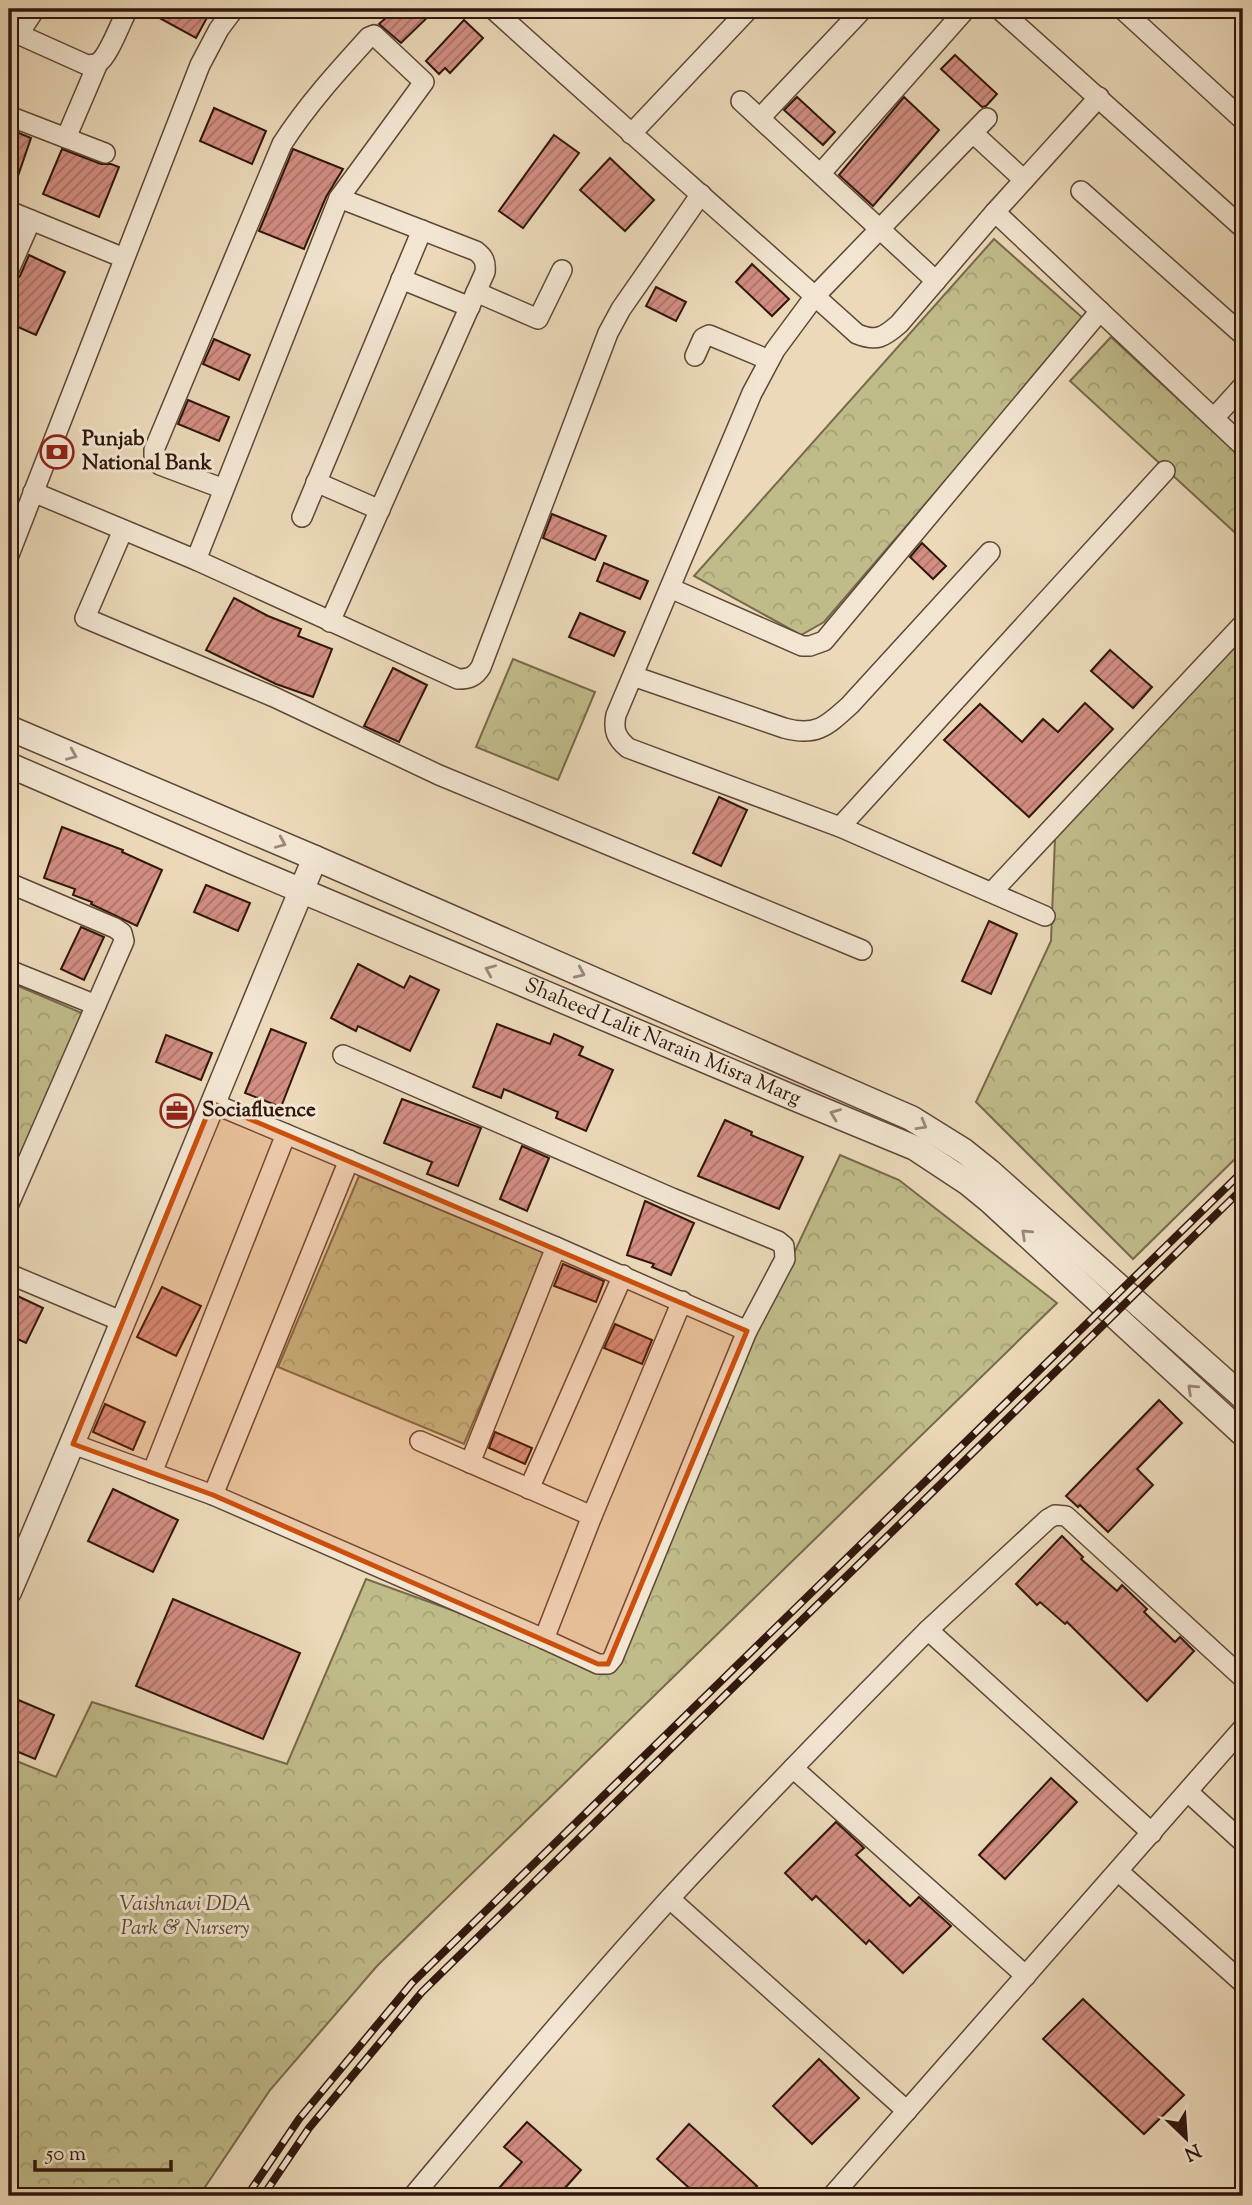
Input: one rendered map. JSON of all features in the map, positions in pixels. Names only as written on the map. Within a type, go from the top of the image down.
[{"type":"street","points":[[35,9],[14,33],[87,65],[98,63]]},
{"type":"street","points":[[66,138],[98,63],[105,55],[128,9]]},
{"type":"street","points":[[9,555],[16,513],[33,492],[200,65],[219,29],[234,9]]},
{"type":"street","points":[[493,9],[857,334],[869,339],[886,334],[899,324],[1099,97]]},
{"type":"street","points":[[631,134],[749,9]]},
{"type":"street","points":[[760,118],[863,9]]},
{"type":"street","points":[[821,173],[966,9]]},
{"type":"street","points":[[999,9],[1243,228]]},
{"type":"street","points":[[1122,9],[1243,120]]},
{"type":"street","points":[[196,560],[339,198],[424,82],[374,35],[348,60],[282,144],[153,450],[160,465],[224,489]]},
{"type":"street","points":[[741,101],[936,281]]},
{"type":"street","points":[[9,116],[104,153]]},
{"type":"street","points":[[987,118],[815,296],[769,360],[752,393],[614,725],[615,733],[628,748],[840,827],[1045,916]]},
{"type":"street","points":[[973,133],[1024,180]]},
{"type":"street","points":[[1081,191],[1243,335]]},
{"type":"street","points":[[33,492],[196,560],[458,679],[476,675],[608,333],[621,309],[701,194]]},
{"type":"street","points":[[330,622],[473,300],[486,263],[483,256],[476,251],[339,198]]},
{"type":"street","points":[[9,211],[124,258]]},
{"type":"street","points":[[995,212],[1243,446]]},
{"type":"street","points":[[9,270],[31,220]]},
{"type":"street","points":[[302,517],[422,230]]},
{"type":"street","points":[[401,279],[538,319],[562,271]]},
{"type":"street","points":[[670,588],[802,646],[819,644],[1100,311]]},
{"type":"street","points":[[695,356],[703,338],[709,335],[769,360]]},
{"type":"street","points":[[1214,418],[1243,386]]},
{"type":"street","points":[[840,827],[1166,471]]},
{"type":"street","points":[[316,482],[380,510]]},
{"type":"street","points":[[123,530],[85,618],[274,697],[439,775],[862,950]]},
{"type":"street","points":[[633,676],[784,728],[802,733],[817,731],[850,705],[990,552]]},
{"type":"street","points":[[992,892],[1243,624]]},
{"type":"street","name":"Shaheed Lalit Narain Misra Marg","points":[[9,728],[315,858],[911,1118],[964,1151],[989,1171],[1243,1397]]},
{"type":"street","name":"Shaheed Lalit Narain Misra Marg","points":[[9,765],[301,891],[895,1138],[930,1155],[990,1201],[1243,1434]]},
{"type":"street","points":[[9,1592],[73,1444],[121,1321],[315,858]]},
{"type":"street","points":[[9,883],[115,928],[122,933],[124,941],[9,1204]]},
{"type":"street","points":[[9,970],[96,1005]]},
{"type":"street","points":[[73,1444],[213,1495],[598,1664],[608,1664],[613,1658],[747,1331],[785,1259],[784,1246],[778,1241],[672,1198],[344,1055]]},
{"type":"street","points":[[212,1103],[623,1275],[747,1331]]},
{"type":"street","points":[[152,1473],[286,1134]]},
{"type":"street","points":[[213,1495],[349,1160]]},
{"type":"street","points":[[470,1463],[556,1247]]},
{"type":"street","points":[[9,1274],[121,1321]]},
{"type":"street","points":[[529,1489],[623,1275]]},
{"type":"street","points":[[544,1639],[682,1301]]},
{"type":"street","points":[[420,1440],[592,1516]]},
{"type":"street","points":[[413,2196],[508,2083],[670,1899],[928,1630],[1048,1519],[1055,1515],[1066,1516],[1243,1678]]},
{"type":"street","points":[[928,1630],[1152,1833]]},
{"type":"street","points":[[832,2196],[1243,1728]]},
{"type":"street","points":[[793,1768],[1026,1976]]},
{"type":"street","points":[[1188,1792],[1243,1842]]},
{"type":"street","points":[[1118,1871],[1243,1983]]},
{"type":"street","points":[[670,1899],[907,2111]]},
{"type":"highlighted area","points":[[212,1103],[747,1331],[608,1664],[598,1664],[213,1495],[73,1444]]},
{"type":"green space","points":[[994,239],[1084,319],[824,622],[801,635],[694,576]]},
{"type":"green space","points":[[1111,337],[1243,459],[1243,540],[1070,381]]},
{"type":"green space","points":[[1243,636],[1243,1151],[1133,1259],[976,1102],[1051,941],[1055,838]]},
{"type":"green space","points":[[513,659],[595,692],[558,780],[476,747]]},
{"type":"green space","points":[[9,982],[84,1014],[9,1189]]},
{"type":"green space","name":"Vaishnavi DDA Park & Nursery","points":[[840,1155],[899,1180],[1057,1303],[377,1966],[270,2090],[199,2196],[9,2196],[9,1758],[56,1777],[92,1702],[287,1764],[366,1579],[601,1664]]},
{"type":"green space","points":[[359,1176],[545,1253],[464,1444],[278,1367]]},
{"type":"building","points":[[143,9],[199,9],[209,14],[196,38]]},
{"type":"building","points":[[396,9],[436,9],[401,43],[379,24]]},
{"type":"building","points":[[464,20],[483,38],[450,73],[445,68],[439,74],[426,61]]},
{"type":"building","points":[[955,55],[997,94],[986,106],[982,107],[941,69]]},
{"type":"building","points":[[797,97],[835,132],[823,145],[784,110]]},
{"type":"building","points":[[904,97],[939,130],[873,206],[839,175]]},
{"type":"building","points":[[214,108],[266,131],[252,164],[200,141]]},
{"type":"building","points":[[9,129],[31,138],[11,196],[9,195]]},
{"type":"building","points":[[554,135],[579,153],[523,228],[499,211]]},
{"type":"building","points":[[62,149],[101,164],[119,167],[99,217],[43,194]]},
{"type":"building","points":[[293,149],[343,169],[326,197],[304,249],[259,231]]},
{"type":"building","points":[[610,158],[654,200],[625,231],[580,190]]},
{"type":"building","points":[[29,255],[65,272],[36,335],[9,323],[9,288],[20,276]]},
{"type":"building","points":[[752,264],[789,299],[772,316],[736,282]]},
{"type":"building","points":[[656,287],[686,302],[676,321],[646,306]]},
{"type":"building","points":[[214,339],[250,355],[239,380],[203,364]]},
{"type":"building","points":[[188,400],[229,417],[219,441],[178,424]]},
{"type":"building","points":[[552,514],[606,536],[595,560],[543,538]]},
{"type":"building","points":[[922,543],[946,566],[933,579],[910,557]]},
{"type":"building","points":[[604,563],[648,581],[640,599],[597,581]]},
{"type":"building","points":[[234,598],[301,629],[298,636],[332,649],[313,697],[276,684],[206,650]]},
{"type":"building","points":[[580,613],[625,632],[614,656],[569,637]]},
{"type":"building","points":[[1110,650],[1152,687],[1133,708],[1091,671]]},
{"type":"building","points":[[393,668],[427,685],[399,742],[364,726]]},
{"type":"building","points":[[1085,703],[1113,729],[1029,817],[944,740],[980,704],[1022,742],[1043,719],[1058,732]]},
{"type":"building","points":[[719,797],[747,810],[721,866],[693,853]]},
{"type":"building","points":[[62,827],[123,850],[122,852],[162,870],[137,926],[73,895],[75,889],[44,878]]},
{"type":"building","points":[[206,885],[250,903],[238,931],[194,912]]},
{"type":"building","points":[[989,921],[1017,934],[991,994],[962,981]]},
{"type":"building","points":[[81,927],[104,937],[84,980],[61,969]]},
{"type":"building","points":[[358,964],[404,988],[410,976],[439,990],[410,1051],[358,1026],[356,1031],[331,1018]]},
{"type":"building","points":[[497,1024],[550,1044],[554,1034],[583,1047],[579,1055],[613,1070],[586,1131],[556,1118],[558,1112],[504,1089],[501,1098],[473,1087]]},
{"type":"building","points":[[271,1029],[306,1043],[281,1107],[245,1093]]},
{"type":"building","points":[[166,1035],[212,1053],[201,1080],[156,1062]]},
{"type":"building","points":[[402,1099],[481,1128],[458,1186],[427,1174],[432,1162],[384,1143]]},
{"type":"building","points":[[725,1120],[752,1132],[751,1135],[803,1157],[779,1209],[698,1176]]},
{"type":"building","points":[[522,1146],[549,1158],[527,1211],[500,1199]]},
{"type":"building","points":[[645,1201],[694,1223],[671,1275],[652,1267],[654,1264],[627,1255]]},
{"type":"building","points":[[563,1264],[604,1281],[596,1302],[554,1286]]},
{"type":"building","points":[[162,1287],[201,1306],[176,1356],[137,1337]]},
{"type":"building","points":[[9,1292],[43,1308],[26,1343],[9,1335]]},
{"type":"building","points":[[615,1324],[652,1340],[642,1364],[604,1348]]},
{"type":"building","points":[[1159,1400],[1182,1423],[1137,1469],[1153,1485],[1108,1532],[1080,1505],[1078,1507],[1066,1496]]},
{"type":"building","points":[[105,1404],[145,1422],[133,1450],[93,1432]]},
{"type":"building","points":[[495,1432],[532,1448],[525,1464],[489,1448]]},
{"type":"building","points":[[113,1489],[178,1520],[153,1572],[88,1541]]},
{"type":"building","points":[[1062,1536],[1083,1557],[1081,1559],[1117,1591],[1122,1585],[1147,1609],[1144,1612],[1175,1642],[1180,1637],[1194,1651],[1147,1701],[1067,1622],[1065,1624],[1040,1602],[1037,1605],[1016,1584]]},
{"type":"building","points":[[173,1599],[300,1653],[263,1739],[136,1686]]},
{"type":"building","points":[[9,1696],[54,1715],[35,1759],[9,1748]]},
{"type":"building","points":[[1051,1778],[1077,1802],[1005,1879],[979,1855]]},
{"type":"building","points":[[836,1822],[864,1848],[856,1855],[910,1906],[919,1897],[951,1926],[903,1973],[869,1940],[866,1944],[816,1896],[812,1900],[785,1873]]},
{"type":"building","points":[[1083,1999],[1184,2095],[1144,2134],[1043,2039]]},
{"type":"building","points":[[819,2059],[859,2098],[812,2144],[773,2106]]},
{"type":"building","points":[[527,2122],[581,2170],[558,2196],[492,2196],[522,2162],[504,2147]]},
{"type":"building","points":[[689,2124],[757,2186],[748,2196],[698,2196],[657,2159]]},
{"type":"railway","points":[[247,2196],[299,2119],[412,1983],[1243,1171]]},
{"type":"railway","points":[[263,2196],[309,2128],[422,1992],[1243,1188]]},
{"type":"place","name":"Punjab National Bank","points":[[57,452]]},
{"type":"place","name":"Sociafluence","points":[[177,1111]]}]
